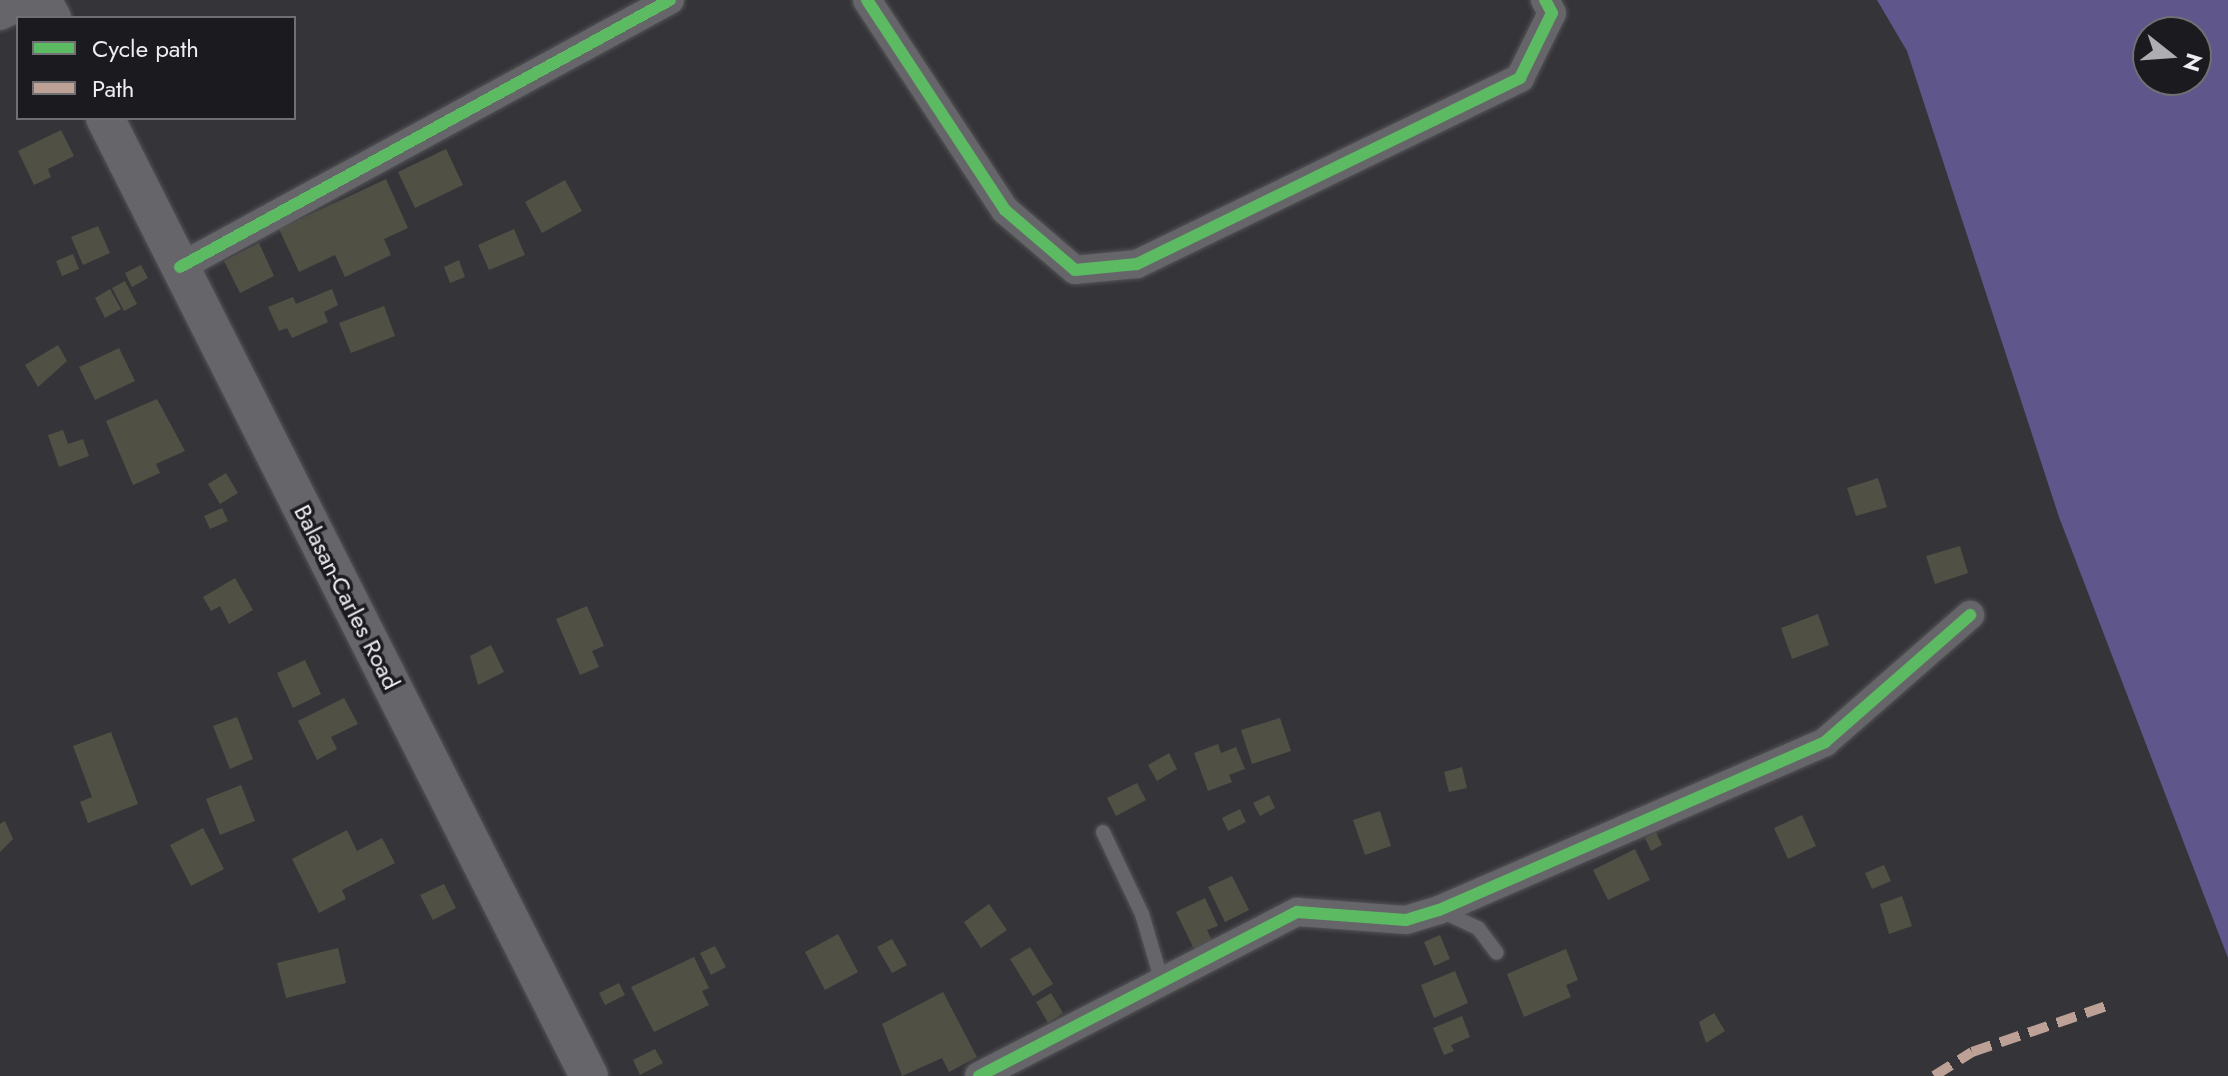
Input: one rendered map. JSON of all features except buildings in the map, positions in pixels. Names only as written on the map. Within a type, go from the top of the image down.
[{"type":"main road","name":"Balasan-Carles Road","points":[[106,120],[589,1076]]},
{"type":"street","points":[[0,16],[35,0]]},
{"type":"street","points":[[180,267],[670,0]]},
{"type":"street","points":[[867,0],[1005,210],[1075,270],[1137,264],[1520,78],[1552,13],[1545,0]]},
{"type":"street","points":[[979,1076],[1297,912],[1406,920],[1439,910],[1825,742],[1970,615]]},
{"type":"lane","points":[[1103,832],[1142,914],[1162,982]]},
{"type":"lane","points":[[1439,910],[1478,928],[1497,953]]},
{"type":"shaded area","points":[[1877,0],[2228,0],[2228,958],[2059,517],[1907,51]]},
{"type":"marked path","points":[[1934,1076],[1972,1052],[2106,1006]]},
{"type":"cycle path","points":[[180,267],[670,0]]},
{"type":"cycle path","points":[[867,0],[1005,210],[1075,270],[1137,264],[1520,78],[1552,13],[1545,0]]},
{"type":"cycle path","points":[[979,1076],[1297,912],[1406,920],[1439,910],[1825,742],[1970,615]]}]
